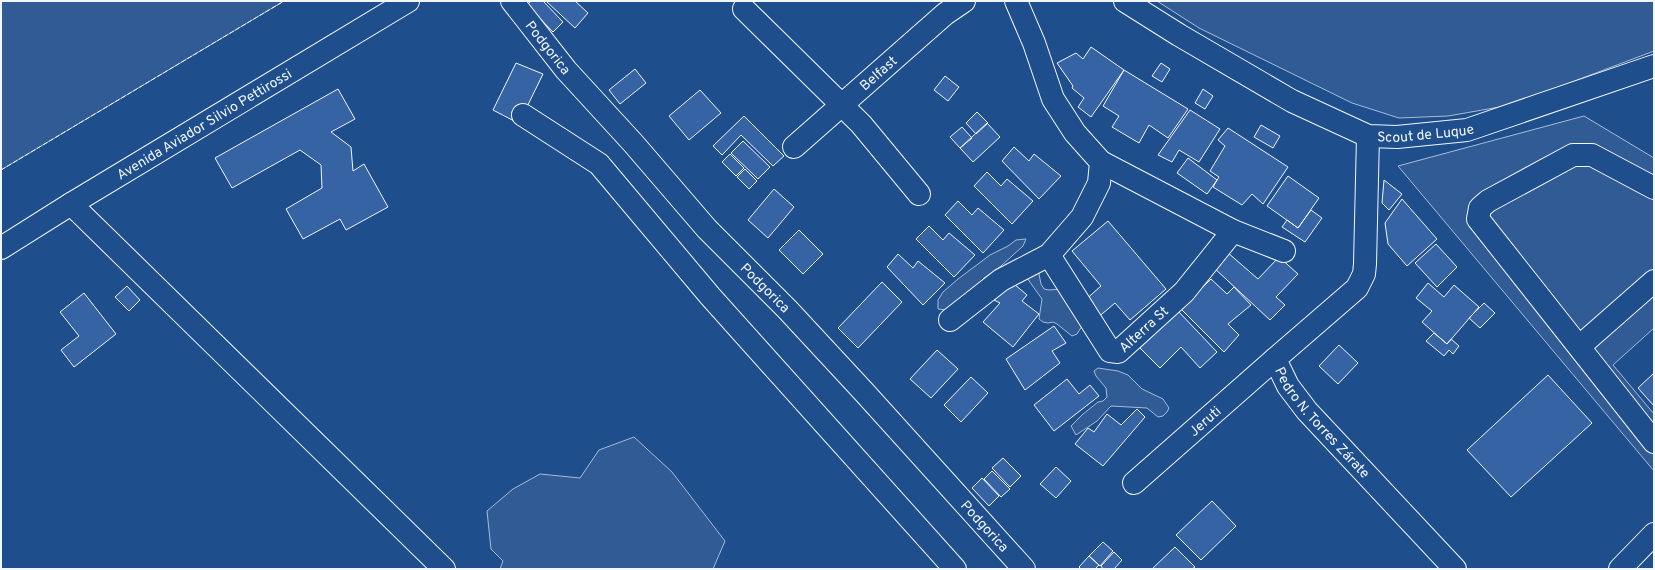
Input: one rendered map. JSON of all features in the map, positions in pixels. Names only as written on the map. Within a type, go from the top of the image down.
[{"type":"street","name":"Avenida Aviador Silvio Pettirossi","points":[[1,248],[71,204],[408,1]]},
{"type":"street","name":"Podgorica","points":[[512,1],[566,70],[633,143],[707,229],[788,309],[1024,569]]},
{"type":"street","name":"Belfast","points":[[794,147],[945,14],[964,1]]},
{"type":"street","points":[[1016,1],[1034,42],[1053,99],[1075,133],[1101,162],[1232,231],[1284,251]]},
{"type":"street","name":"Scout de Luque","points":[[1125,1],[1179,35],[1292,100],[1368,136],[1397,136],[1467,130],[1654,66]]},
{"type":"street","points":[[744,9],[861,124],[919,194]]},
{"type":"street","points":[[523,115],[599,164],[710,296],[954,569]]},
{"type":"street","name":"Pedro N. Torres Zárate","points":[[1368,136],[1364,274],[1357,288],[1275,359],[1288,386],[1307,411],[1455,569]]},
{"type":"street","points":[[1654,188],[1592,155],[1573,155],[1488,201],[1480,208],[1478,219],[1580,346],[1654,442]]},
{"type":"street","points":[[950,320],[1001,280],[1049,255],[1082,217],[1099,183],[1101,162]]},
{"type":"street","points":[[71,204],[444,569]]},
{"type":"street","name":"Alterra St","points":[[1049,255],[1110,351],[1118,352],[1184,292],[1232,231]]},
{"type":"street","points":[[1580,346],[1654,281]]},
{"type":"street","name":"Jeruti","points":[[1134,483],[1275,359]]},
{"type":"street","points":[[1620,569],[1654,534]]},
{"type":"shaded area","points":[[1,1],[284,1],[1,170]]},
{"type":"shaded area","points":[[1157,1],[1654,1],[1654,51],[1511,105],[1448,116],[1399,118],[1352,103],[1199,28]]},
{"type":"shaded area","points":[[1584,116],[1654,158],[1654,328],[1613,365],[1654,414],[1654,471],[1398,166]]},
{"type":"shaded area","points":[[1026,239],[1023,246],[1001,266],[984,278],[964,300],[947,310],[938,309],[938,300],[943,292],[958,279],[990,255],[1016,240]]},
{"type":"shaded area","points":[[1038,269],[1041,284],[1044,289],[1060,289],[1082,326],[1077,334],[1072,336],[1057,324],[1053,322],[1043,322],[1039,319],[1042,299],[1027,278]]},
{"type":"shaded area","points":[[1098,368],[1118,371],[1128,375],[1142,389],[1163,399],[1169,408],[1167,412],[1163,416],[1158,417],[1147,408],[1111,406],[1097,421],[1076,435],[1071,426],[1098,402],[1103,401],[1107,397],[1106,388],[1096,376],[1094,371]]},
{"type":"shaded area","points":[[634,437],[672,472],[725,541],[713,569],[500,569],[503,561],[491,549],[487,511],[513,489],[540,474],[580,478],[599,450]]},
{"type":"building","points":[[531,1],[543,1],[563,22],[553,32],[527,5]]},
{"type":"building","points":[[575,1],[588,13],[575,28],[547,2]]},
{"type":"building","points":[[1091,47],[1124,70],[1091,117],[1078,107],[1084,98],[1072,88],[1073,86],[1057,63],[1076,53],[1083,59]]},
{"type":"building","points":[[516,63],[543,74],[518,123],[493,110]]},
{"type":"building","points":[[1161,63],[1170,69],[1162,82],[1152,76]]},
{"type":"building","points":[[635,69],[646,83],[620,104],[609,90]]},
{"type":"building","points":[[1124,70],[1188,109],[1168,138],[1149,125],[1139,143],[1112,127],[1119,116],[1103,106]]},
{"type":"building","points":[[945,76],[959,87],[948,101],[934,90]]},
{"type":"building","points":[[338,89],[355,119],[331,132],[351,147],[353,171],[364,164],[388,207],[346,230],[340,219],[303,239],[286,209],[322,188],[321,165],[300,150],[232,188],[215,158]]},
{"type":"building","points":[[1203,89],[1213,96],[1205,109],[1195,103]]},
{"type":"building","points":[[700,90],[721,113],[689,140],[669,116]]},
{"type":"building","points":[[1190,110],[1220,129],[1199,162],[1179,150],[1172,162],[1158,155]]},
{"type":"building","points":[[977,112],[988,123],[976,134],[966,123]]},
{"type":"building","points":[[744,116],[784,156],[773,166],[741,135],[722,155],[713,146]]},
{"type":"building","points":[[987,123],[1000,137],[973,162],[960,148]]},
{"type":"building","points":[[1261,125],[1280,136],[1273,148],[1254,137]]},
{"type":"building","points":[[962,127],[972,138],[960,148],[950,137]]},
{"type":"building","points":[[1228,128],[1288,167],[1263,204],[1252,194],[1242,205],[1213,187],[1219,177],[1210,171],[1225,146],[1218,140]]},
{"type":"building","points":[[743,141],[770,167],[758,179],[731,153]]},
{"type":"building","points":[[1014,147],[1029,161],[1034,154],[1061,176],[1039,199],[1002,161]]},
{"type":"building","points":[[730,154],[744,168],[736,176],[722,162]]},
{"type":"building","points":[[1188,158],[1217,180],[1207,194],[1177,173]]},
{"type":"building","points":[[745,169],[757,181],[749,189],[737,177]]},
{"type":"building","points":[[987,172],[1001,186],[1007,179],[1033,201],[1012,224],[974,186]]},
{"type":"building","points":[[1288,176],[1319,198],[1298,228],[1267,206]]},
{"type":"building","points":[[1384,180],[1402,194],[1389,210],[1382,203]]},
{"type":"building","points":[[774,189],[794,207],[768,238],[748,220]]},
{"type":"building","points":[[1402,199],[1437,239],[1407,266],[1388,244],[1385,223]]},
{"type":"building","points":[[958,201],[972,215],[978,208],[1004,230],[983,253],[945,215]]},
{"type":"building","points":[[1311,210],[1322,218],[1305,242],[1282,227],[1287,220],[1298,228]]},
{"type":"building","points":[[1108,221],[1166,289],[1130,320],[1115,303],[1096,319],[1083,302],[1101,286],[1072,251]]},
{"type":"building","points":[[929,226],[943,240],[949,233],[975,255],[954,277],[916,239]]},
{"type":"building","points":[[799,230],[823,254],[803,274],[779,250]]},
{"type":"building","points":[[1436,244],[1457,267],[1437,287],[1415,263]]},
{"type":"building","points":[[1227,252],[1258,279],[1279,257],[1298,274],[1276,297],[1285,305],[1270,320],[1213,267]]},
{"type":"building","points":[[898,254],[913,268],[918,261],[945,283],[923,305],[887,267]]},
{"type":"building","points":[[1211,279],[1227,294],[1234,287],[1251,305],[1228,324],[1239,335],[1224,352],[1181,309]]},
{"type":"building","points":[[882,282],[902,302],[858,348],[838,328]]},
{"type":"building","points":[[1428,283],[1444,297],[1454,285],[1479,307],[1447,344],[1422,322],[1432,311],[1416,298]]},
{"type":"building","points":[[1014,284],[1027,295],[1022,301],[1039,314],[1013,347],[983,322],[1000,303],[994,300]]},
{"type":"building","points":[[127,286],[140,300],[129,311],[115,297]]},
{"type":"building","points":[[84,293],[116,334],[74,367],[61,350],[79,336],[60,312]]},
{"type":"building","points":[[1484,303],[1495,313],[1480,328],[1469,318]]},
{"type":"building","points":[[1178,311],[1217,352],[1200,368],[1181,347],[1160,368],[1140,348]]},
{"type":"building","points":[[1054,326],[1066,343],[1052,351],[1060,363],[1025,390],[1006,359]]},
{"type":"building","points":[[1434,333],[1447,344],[1451,339],[1459,346],[1453,354],[1449,350],[1444,356],[1426,341]]},
{"type":"building","points":[[1339,345],[1358,363],[1338,384],[1319,366]]},
{"type":"building","points":[[937,350],[958,369],[931,398],[910,379]]},
{"type":"building","points":[[1654,373],[1654,406],[1638,388]]},
{"type":"building","points":[[1548,375],[1592,423],[1511,497],[1467,450]]},
{"type":"building","points":[[971,377],[988,393],[961,422],[944,405]]},
{"type":"building","points":[[1067,379],[1079,394],[1090,385],[1099,396],[1054,431],[1034,405]]},
{"type":"building","points":[[1137,409],[1145,417],[1103,466],[1075,444],[1088,428],[1094,432],[1107,414],[1121,425]]},
{"type":"building","points":[[1003,458],[1021,476],[1010,487],[992,468]]},
{"type":"building","points":[[1056,467],[1071,481],[1056,498],[1040,484]]},
{"type":"building","points":[[992,471],[1010,489],[1001,497],[984,479]]},
{"type":"building","points":[[982,478],[999,496],[989,506],[972,488]]},
{"type":"building","points":[[1212,501],[1236,526],[1201,560],[1176,535]]},
{"type":"building","points":[[1103,542],[1113,551],[1100,566],[1089,556]]},
{"type":"building","points":[[1175,547],[1195,567],[1192,569],[1152,569]]},
{"type":"building","points":[[1114,552],[1122,560],[1114,569],[1103,569],[1101,566]]},
{"type":"building","points":[[1089,556],[1099,565],[1095,569],[1081,569],[1079,567]]},
{"type":"fence","points":[[1,170],[284,1]]}]
